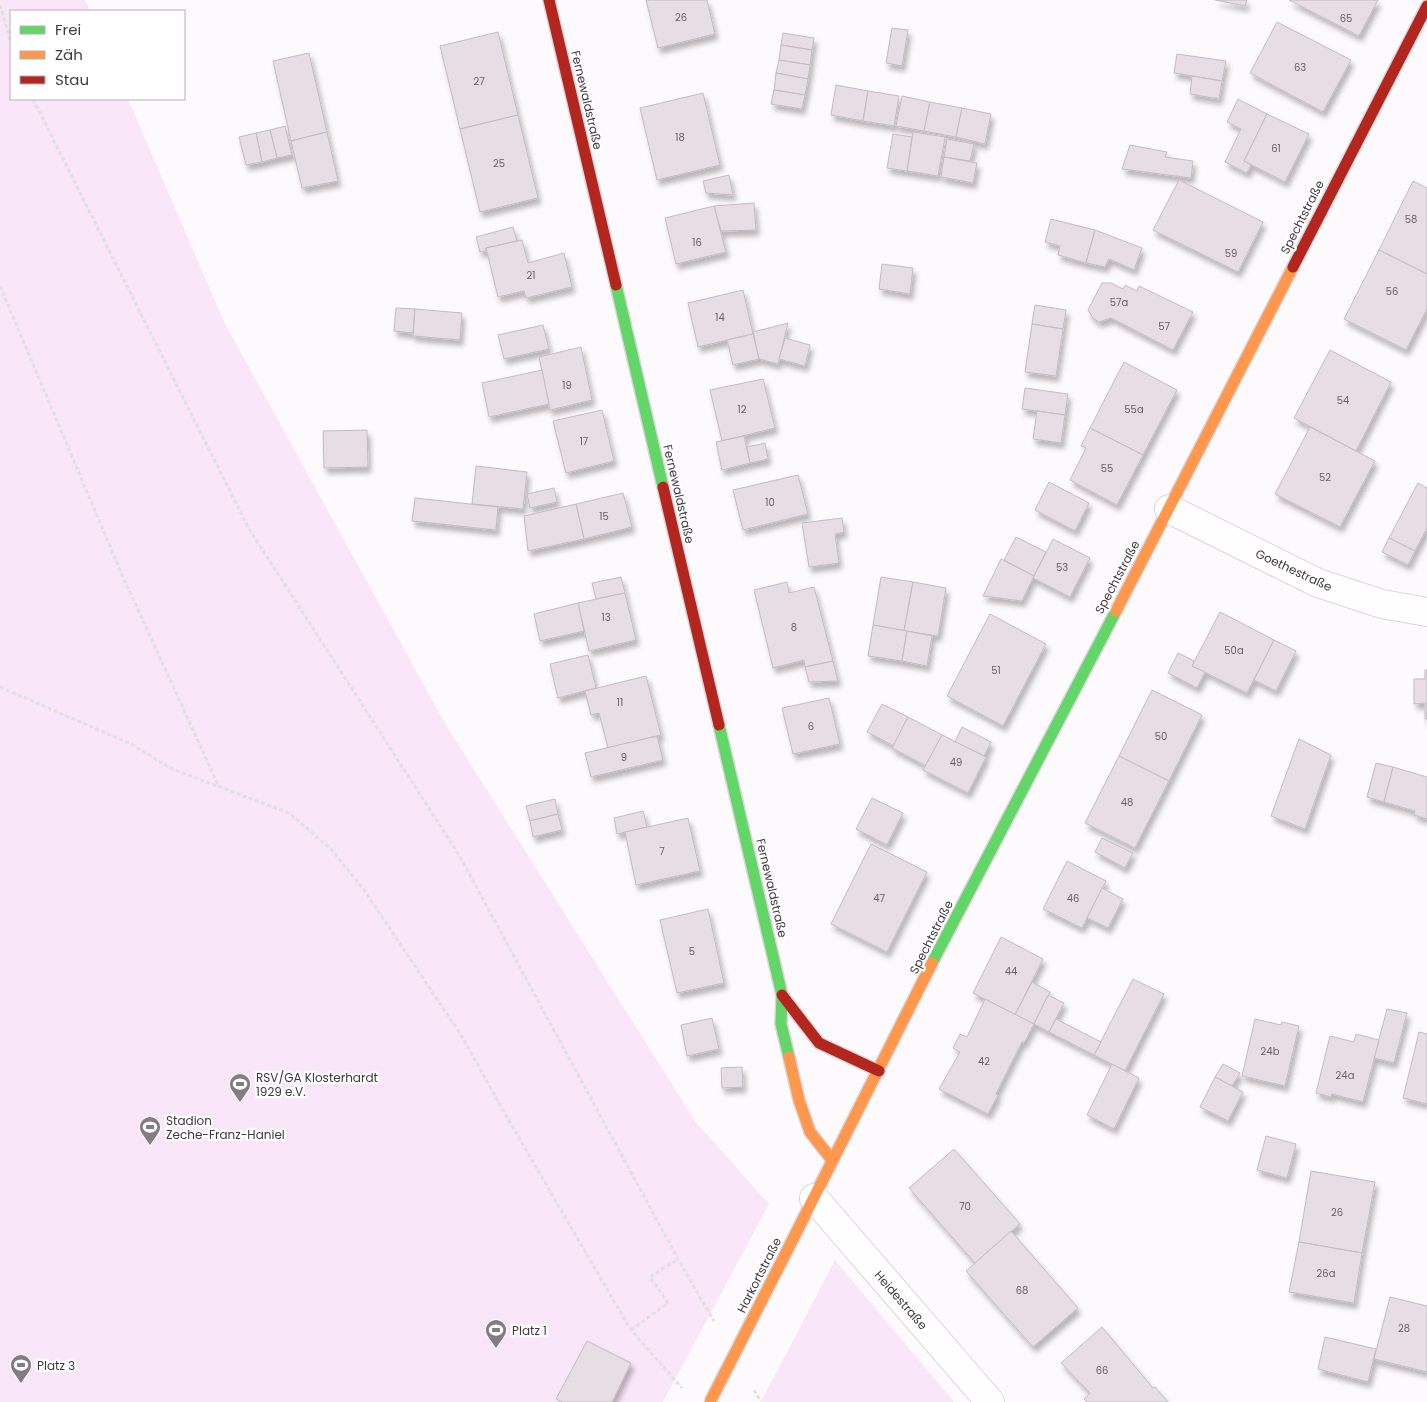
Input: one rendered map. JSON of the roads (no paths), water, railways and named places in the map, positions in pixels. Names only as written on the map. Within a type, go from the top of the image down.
[{"type":"street","name":"Fernewaldstraße","points":[[549,0],[782,995],[781,1024],[799,1100],[810,1132],[832,1160]]},
{"type":"street","name":"Spechtstraße","points":[[832,1160],[1427,6]]},
{"type":"street","name":"Goethestraße","points":[[1169,509],[1318,583],[1382,604],[1427,612]]},
{"type":"street","name":"Fernewaldstraße","points":[[782,995],[820,1043],[879,1071]]},
{"type":"street","name":"Harkortstraße","points":[[710,1402],[832,1160]]},
{"type":"street","name":"Heidestraße","points":[[814,1198],[990,1402]]},
{"type":"place","name":"RSV/GA Klosterhardt 1929 e.V.","points":[[240,1103]]},
{"type":"place","name":"Stadion Zeche-Franz-Haniel","points":[[150,1146]]},
{"type":"place","name":"Platz 1","points":[[496,1349]]},
{"type":"place","name":"Platz 3","points":[[21,1384]]}]
